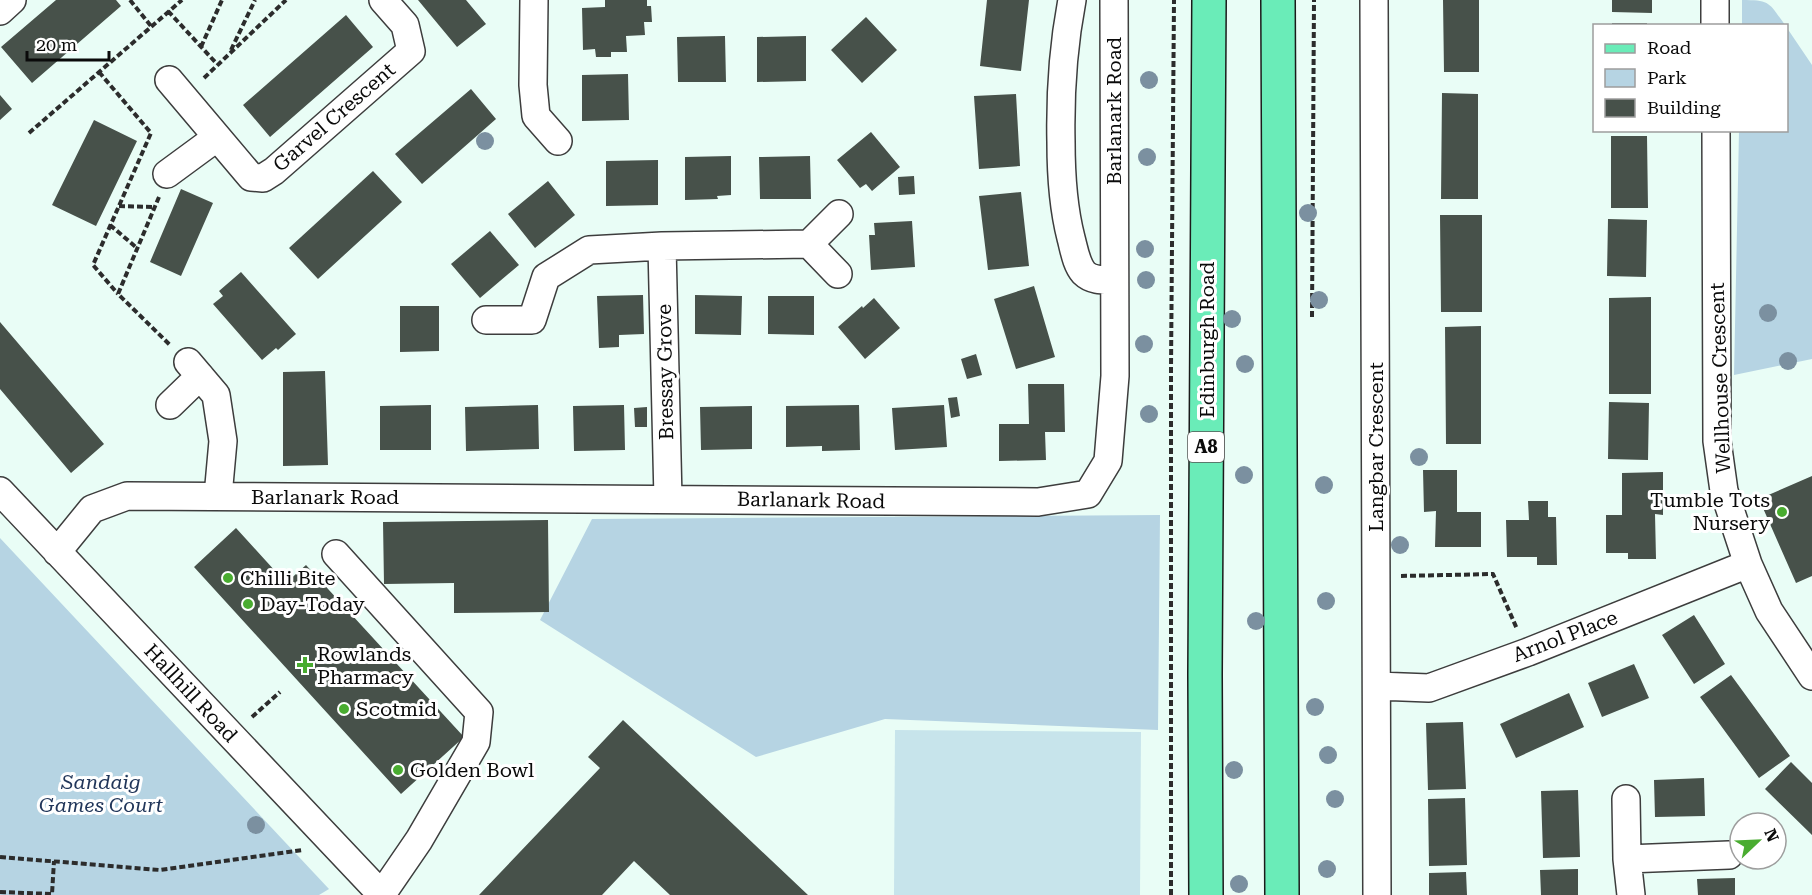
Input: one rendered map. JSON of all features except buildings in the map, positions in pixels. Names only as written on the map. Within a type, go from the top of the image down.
[{"type":"main road","name":"Edinburgh Road","points":[[1206,895],[1209,0]]},
{"type":"main road","points":[[1278,0],[1282,895]]},
{"type":"street","points":[[0,11],[12,0]]},
{"type":"street","name":"Garvel Crescent","points":[[176,88],[251,177],[264,178],[411,51],[405,25],[383,0]]},
{"type":"street","points":[[534,0],[533,85],[536,116],[558,141]]},
{"type":"street","points":[[1072,0],[1061,76],[1062,173],[1068,226],[1082,271],[1091,278],[1114,280]]},
{"type":"street","name":"Barlanark Road","points":[[57,552],[92,509],[127,496],[1038,502],[1088,494],[1108,460],[1115,376],[1114,0]]},
{"type":"street","name":"Langbar Crescent","points":[[1374,0],[1377,895]]},
{"type":"street","points":[[1715,0],[1715,24]]},
{"type":"street","name":"Wellhouse Crescent","points":[[1716,132],[1718,441],[1724,491],[1748,564],[1769,611],[1812,676]]},
{"type":"street","points":[[167,174],[216,138]]},
{"type":"street","points":[[486,320],[532,320],[546,277],[589,250],[662,246],[809,244],[839,214]]},
{"type":"street","points":[[809,244],[838,274]]},
{"type":"street","name":"Bressay Grove","points":[[662,246],[668,499]]},
{"type":"street","points":[[170,405],[194,369],[216,394],[223,441],[218,496]]},
{"type":"street","name":"Hallhill Road","points":[[0,491],[382,895]]},
{"type":"street","points":[[336,554],[479,712],[476,742],[418,840],[382,895]]},
{"type":"street","name":"Arnol Place","points":[[1377,686],[1429,688],[1528,652],[1748,564]]},
{"type":"street","points":[[1626,799],[1627,859],[1631,895]]},
{"type":"street","points":[[1627,859],[1728,855]]},
{"type":"path","points":[[130,0],[151,26]]},
{"type":"path","points":[[29,133],[182,0]]},
{"type":"path","points":[[201,47],[222,0]]},
{"type":"path","points":[[229,54],[255,0]]},
{"type":"path","points":[[176,88],[218,64],[286,0]]},
{"type":"path","name":"Edinburgh Road","points":[[1172,895],[1174,0]]},
{"type":"path","points":[[168,11],[218,64]]},
{"type":"path","points":[[99,72],[151,133],[93,265],[118,294],[194,369]]},
{"type":"path","points":[[118,294],[167,174]]},
{"type":"path","points":[[119,206],[155,207]]},
{"type":"path","points":[[110,225],[137,248]]},
{"type":"path","points":[[1376,576],[1493,574],[1528,652]]},
{"type":"path","points":[[231,735],[280,692]]},
{"type":"path","points":[[0,857],[160,870],[336,845]]},
{"type":"path","points":[[0,892],[52,894],[54,861]]},
{"type":"green space","points":[[1742,0],[1768,4],[1784,24],[1742,24]]},
{"type":"green space","points":[[1788,29],[1812,65],[1812,359],[1734,375],[1739,132],[1788,132]]},
{"type":"green space","points":[[1160,515],[1158,730],[885,719],[756,757],[540,620],[592,519]]},
{"type":"green space","name":"Sandaig Games Court","points":[[0,538],[329,889],[319,895],[0,895]]},
{"type":"shaded area","points":[[895,730],[1141,732],[1140,895],[894,895]]},
{"type":"place","name":"Tumble Tots Nursery","points":[[1782,512]]},
{"type":"place","name":"Chilli Bite","points":[[228,578]]},
{"type":"place","name":"Day-Today","points":[[248,604]]},
{"type":"place","name":"Rowlands Pharmacy","points":[[305,665]]},
{"type":"place","name":"Scotmid","points":[[344,709]]},
{"type":"place","name":"Golden Bowl","points":[[398,770]]}]
